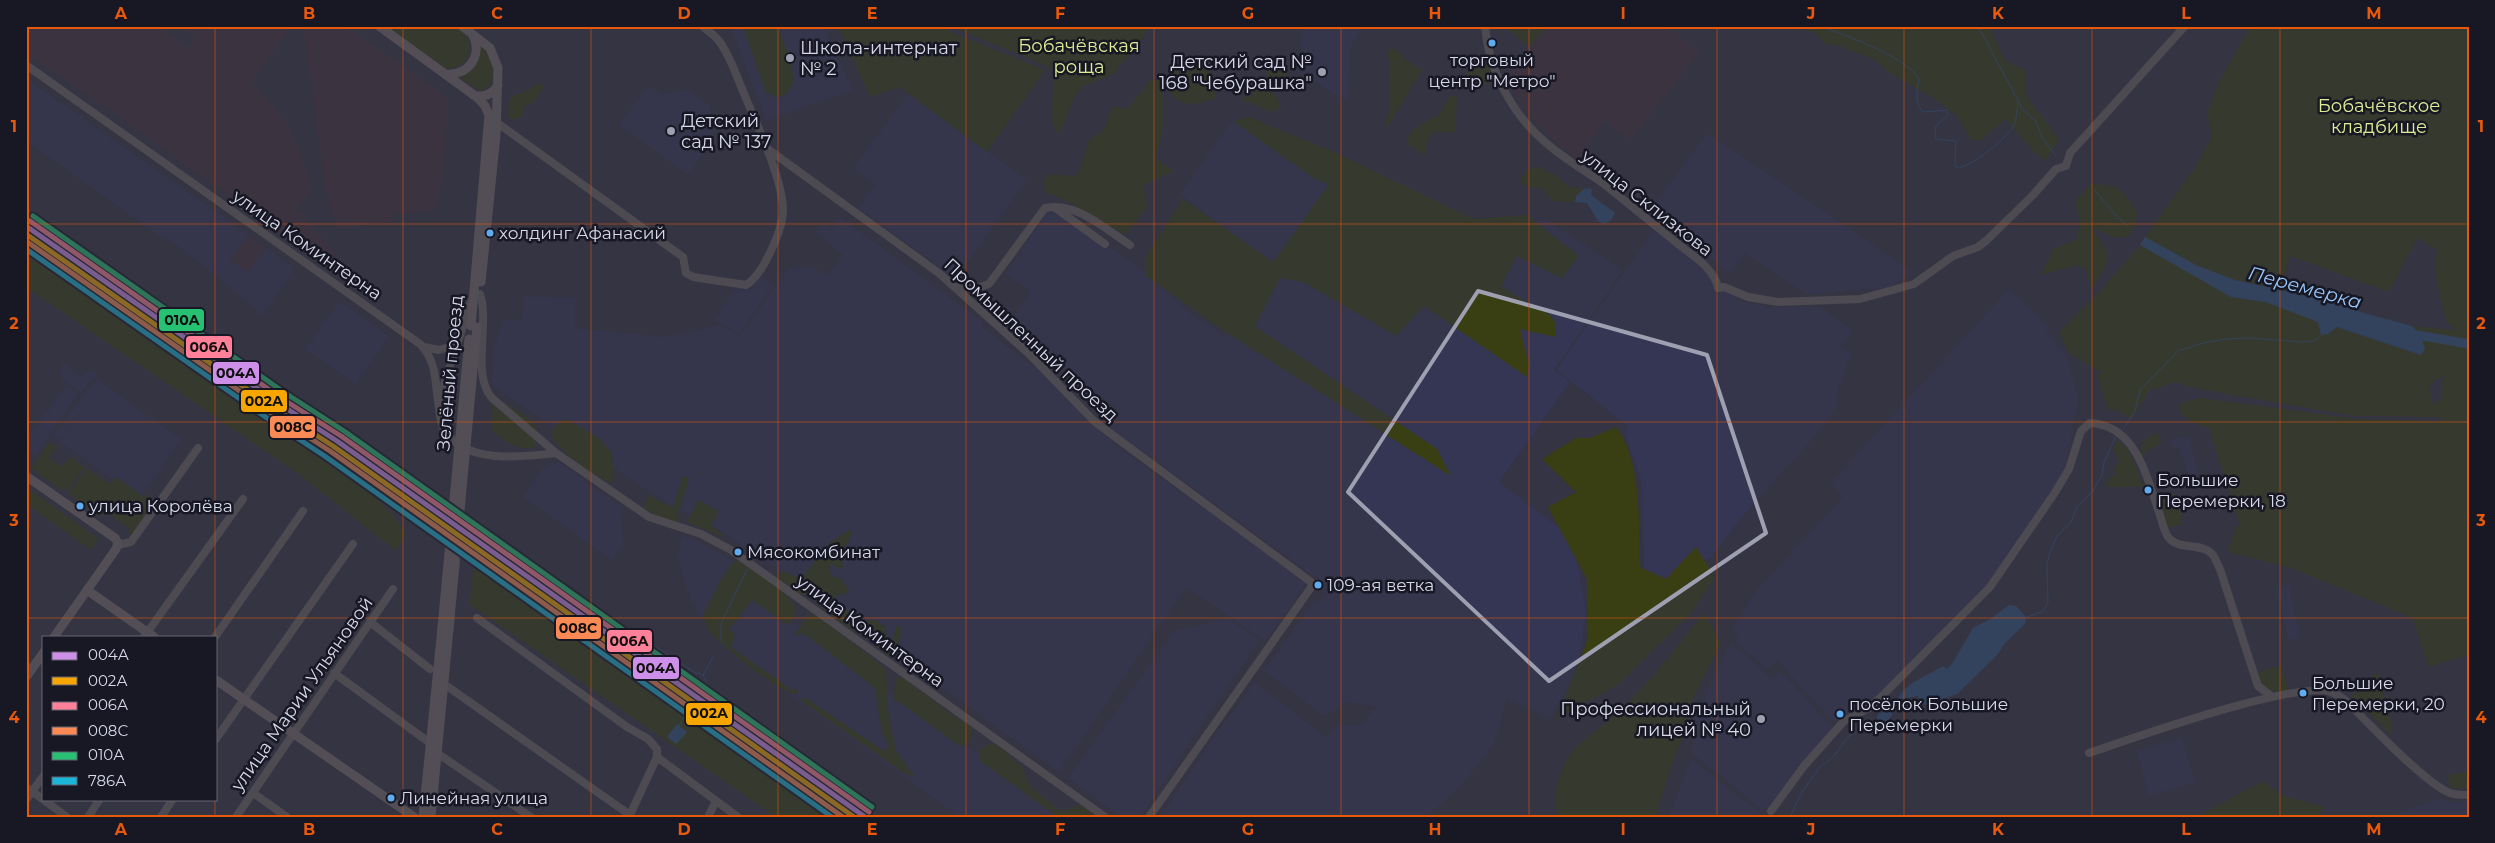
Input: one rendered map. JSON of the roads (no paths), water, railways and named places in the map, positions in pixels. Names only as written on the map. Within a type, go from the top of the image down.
[{"type":"main road","name":"Зелёный проезд","points":[[446,628],[498,83],[497,64],[494,54],[462,26]]},
{"type":"main road","points":[[380,27],[471,93],[485,106],[493,122]]},
{"type":"main road","points":[[446,74],[462,72],[472,63],[477,48],[473,34]]},
{"type":"main road","points":[[471,93],[478,96],[486,96],[493,92],[498,83]]},
{"type":"main road","points":[[26,476],[115,538],[118,545],[55,636]]},
{"type":"main road","points":[[87,590],[148,635]]},
{"type":"main road","points":[[431,817],[444,684],[446,628]]},
{"type":"main road","points":[[423,817],[430,743],[446,628]]},
{"type":"main road","points":[[26,677],[42,655]]},
{"type":"main road","points":[[218,681],[414,817]]},
{"type":"street","points":[[493,122],[682,257],[686,273],[701,280],[726,280],[739,286],[746,285],[753,279],[775,244],[782,223],[781,195],[766,147],[722,45],[714,35],[702,26]]},
{"type":"street","name":"улица Склизкова","points":[[1485,26],[1489,56],[1500,82],[1534,131],[1550,147],[1605,185],[1693,256],[1710,271],[1717,280],[1718,288],[1724,287],[1759,300],[1797,301],[1860,299],[1914,284],[1953,256],[1978,247],[2010,219],[2056,169],[2066,166],[2070,153],[2185,26]]},
{"type":"street","name":"улица Коминтерна","points":[[26,65],[420,344],[433,364],[438,404],[444,428],[460,445],[495,456],[528,456],[556,453],[649,518],[701,534],[731,550],[1105,817]]},
{"type":"street","name":"Промышленный проезд","points":[[766,147],[956,288],[1040,365],[1095,422],[1308,579],[1312,586],[1149,817]]},
{"type":"street","points":[[956,288],[974,289],[989,284],[1033,221],[1045,208],[1052,206],[1067,208],[1086,217],[1130,245]]},
{"type":"street","points":[[1052,206],[1105,244]]},
{"type":"street","points":[[438,404],[456,345],[477,294]]},
{"type":"street","points":[[477,294],[483,317],[484,379],[486,389],[492,398],[556,453]]},
{"type":"street","points":[[420,344],[439,350],[456,345]]},
{"type":"street","points":[[1771,810],[1804,766],[1844,721],[1869,708],[1880,698],[1990,587],[2054,494],[2068,469],[2081,431],[2090,424],[2108,426],[2118,431],[2130,443],[2144,472],[2167,536],[2184,546],[2201,548],[2212,553],[2220,569],[2258,686],[2264,693],[2271,696]]},
{"type":"street","points":[[528,456],[536,450],[538,439]]},
{"type":"street","points":[[118,545],[131,542],[198,448]]},
{"type":"street","points":[[148,635],[243,499]]},
{"type":"street","points":[[216,636],[303,511]]},
{"type":"street","points":[[218,735],[353,544]]},
{"type":"street","name":"улица Марии Ульяновой","points":[[236,817],[393,589]]},
{"type":"street","points":[[444,684],[630,816],[657,757],[657,749],[648,739],[627,727],[477,618]]},
{"type":"street","points":[[370,622],[430,669]]},
{"type":"street","points":[[334,674],[430,743]]},
{"type":"street","points":[[2089,753],[2271,696],[2312,690],[2336,694],[2442,788],[2455,794],[2469,795]]},
{"type":"street","points":[[437,754],[531,817]]},
{"type":"street","points":[[657,757],[738,817]]},
{"type":"street","points":[[26,800],[29,789],[42,777]]},
{"type":"street","points":[[29,789],[42,799]]},
{"type":"street","points":[[253,793],[287,817]]},
{"type":"street","points":[[44,800],[67,817]]},
{"type":"street","points":[[88,817],[99,800]]},
{"type":"street","points":[[161,817],[173,800]]},
{"type":"street","points":[[708,817],[716,801]]},
{"type":"waterway","points":[[1819,26],[1889,55],[1913,71],[1919,79],[1917,100],[1923,112],[1947,110],[1948,115],[1935,127],[1936,139],[1956,141],[1955,164],[1957,168],[1963,167],[1979,158],[2009,132],[2013,127],[2017,114],[2018,100]]},
{"type":"waterway","points":[[1978,26],[2023,110],[2035,120],[2043,139],[2056,156]]},
{"type":"waterway","points":[[2094,189],[2114,214],[2128,226]]},
{"type":"waterway","name":"Перемерка","points":[[2411,334],[2469,344]]},
{"type":"waterway","points":[[2124,428],[2135,411],[2140,390],[2178,351],[2203,343],[2227,339],[2249,338],[2302,342],[2314,341],[2322,335]]},
{"type":"waterway","points":[[2025,618],[2043,611],[2048,603],[2047,564],[2050,552],[2057,536],[2071,522],[2077,507],[2092,492],[2102,475],[2104,462],[2116,436]]},
{"type":"waterway","points":[[721,641],[721,624],[747,569]]},
{"type":"waterway","points":[[610,616],[647,641]]},
{"type":"waterway","points":[[656,647],[694,672],[703,675]]},
{"type":"waterway","points":[[699,693],[706,681],[703,675],[713,657]]},
{"type":"waterway","points":[[679,726],[691,703]]},
{"type":"waterway","points":[[1790,817],[1802,792],[1820,767],[1833,757],[1849,736],[1876,722]]},
{"type":"place","name":"торговый центр \"Метро\"","points":[[1492,43]]},
{"type":"place","name":"Школа-интернат № 2","points":[[790,58]]},
{"type":"place","name":"Детский сад № 168 \"Чебурашка\"","points":[[1322,72]]},
{"type":"place","name":"Детский сад № 137","points":[[671,131]]},
{"type":"place","name":"холдинг Афанасий","points":[[490,233]]},
{"type":"place","name":"Большие Перемерки, 18","points":[[2148,490]]},
{"type":"place","name":"улица Королёва","points":[[80,506]]},
{"type":"place","name":"Мясокомбинат","points":[[738,552]]},
{"type":"place","name":"109-ая ветка","points":[[1318,585]]},
{"type":"place","name":"Большие Перемерки, 20","points":[[2303,693]]},
{"type":"place","name":"посёлок Большие Перемерки","points":[[1840,714]]},
{"type":"place","name":"Профессиональный лицей № 40","points":[[1761,719]]},
{"type":"place","name":"Линейная улица","points":[[391,798]]},
{"type":"park label","name":"Бобачёвская роща","points":[[1079,56]]},
{"type":"park label","name":"Бобачёвское кладбище","points":[[2379,116]]}]
